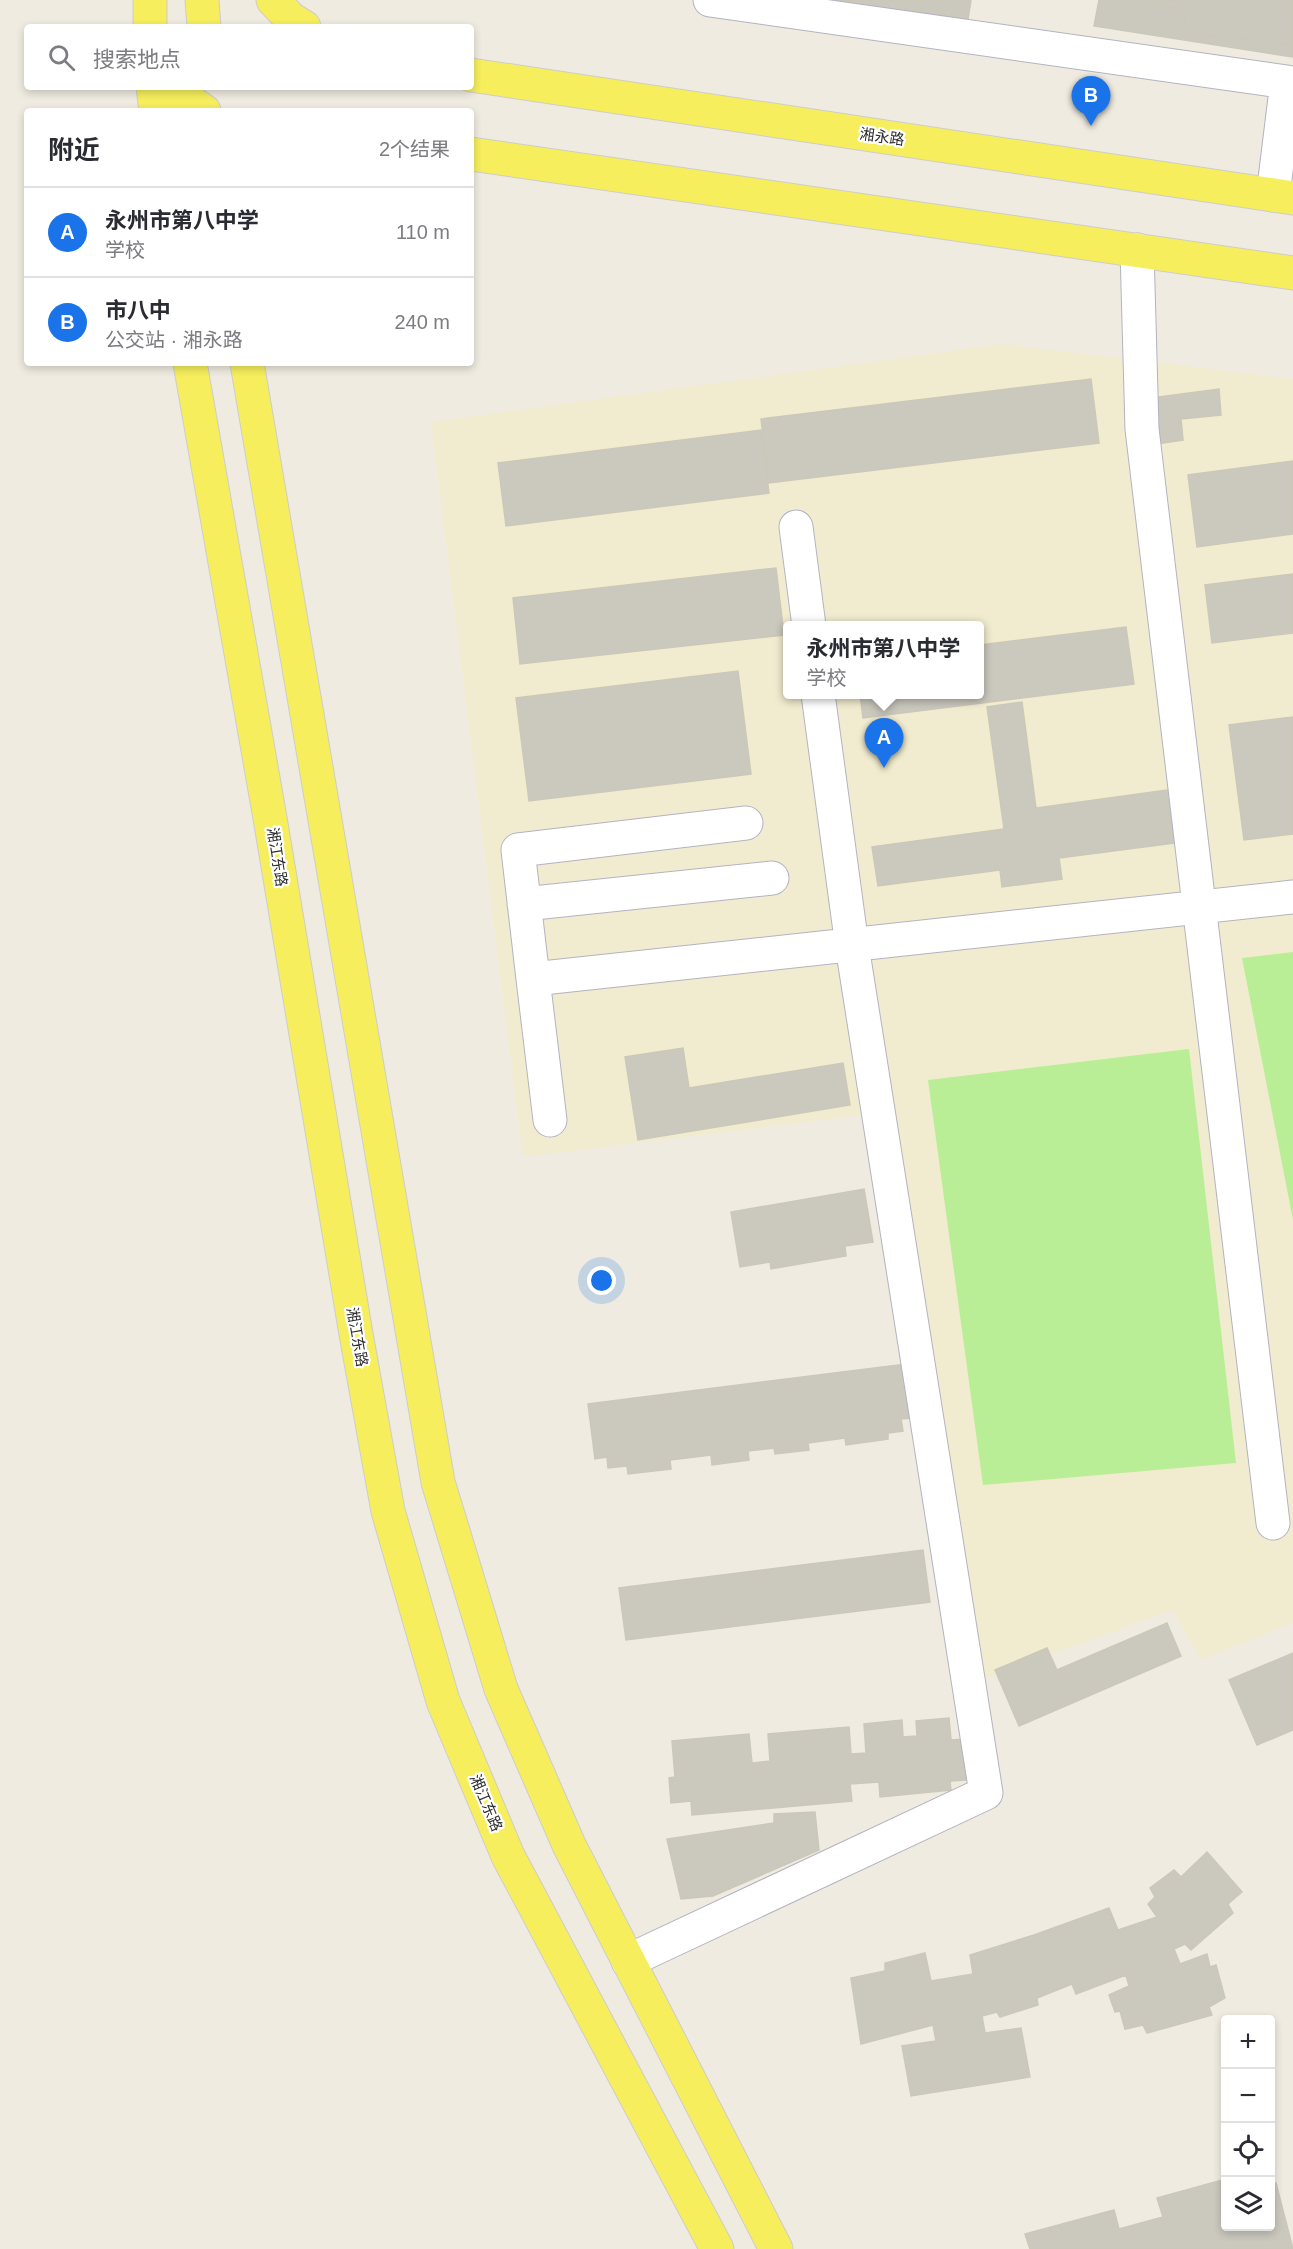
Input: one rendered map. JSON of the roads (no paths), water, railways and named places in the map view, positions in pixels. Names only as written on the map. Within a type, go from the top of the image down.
[{"type":"main road","points":[[150,0],[150,24]]},
{"type":"main road","points":[[202,0],[204,24]]},
{"type":"main road","points":[[273,0],[291,19],[299,24]]},
{"type":"main road","name":"湘永路","points":[[474,75],[1283,197]]},
{"type":"main road","points":[[153,90],[156,108]]},
{"type":"main road","points":[[173,90],[200,108]]},
{"type":"main road","points":[[210,90],[213,108]]},
{"type":"main road","points":[[474,156],[1293,273]]},
{"type":"main road","name":"湘江东路","points":[[191,366],[388,1511],[443,1701],[508,1856],[717,2249]]},
{"type":"main road","points":[[248,366],[438,1482],[501,1689],[569,1845],[776,2249]]},
{"type":"lane","points":[[710,0],[1287,82],[1283,197]]},
{"type":"lane","points":[[1137,250],[1142,429],[1273,1523]]},
{"type":"lane","points":[[796,527],[808,621]]},
{"type":"lane","points":[[628,1961],[986,1793],[852,946],[819,699]]},
{"type":"lane","points":[[550,1120],[518,850],[746,823]]},
{"type":"lane","points":[[524,904],[772,878]]},
{"type":"lane","points":[[533,979],[1293,897]]},
{"type":"place","name":"市八中","points":[[1091,126]]},
{"type":"place","name":"永州市第八中学","points":[[884,768]]}]
